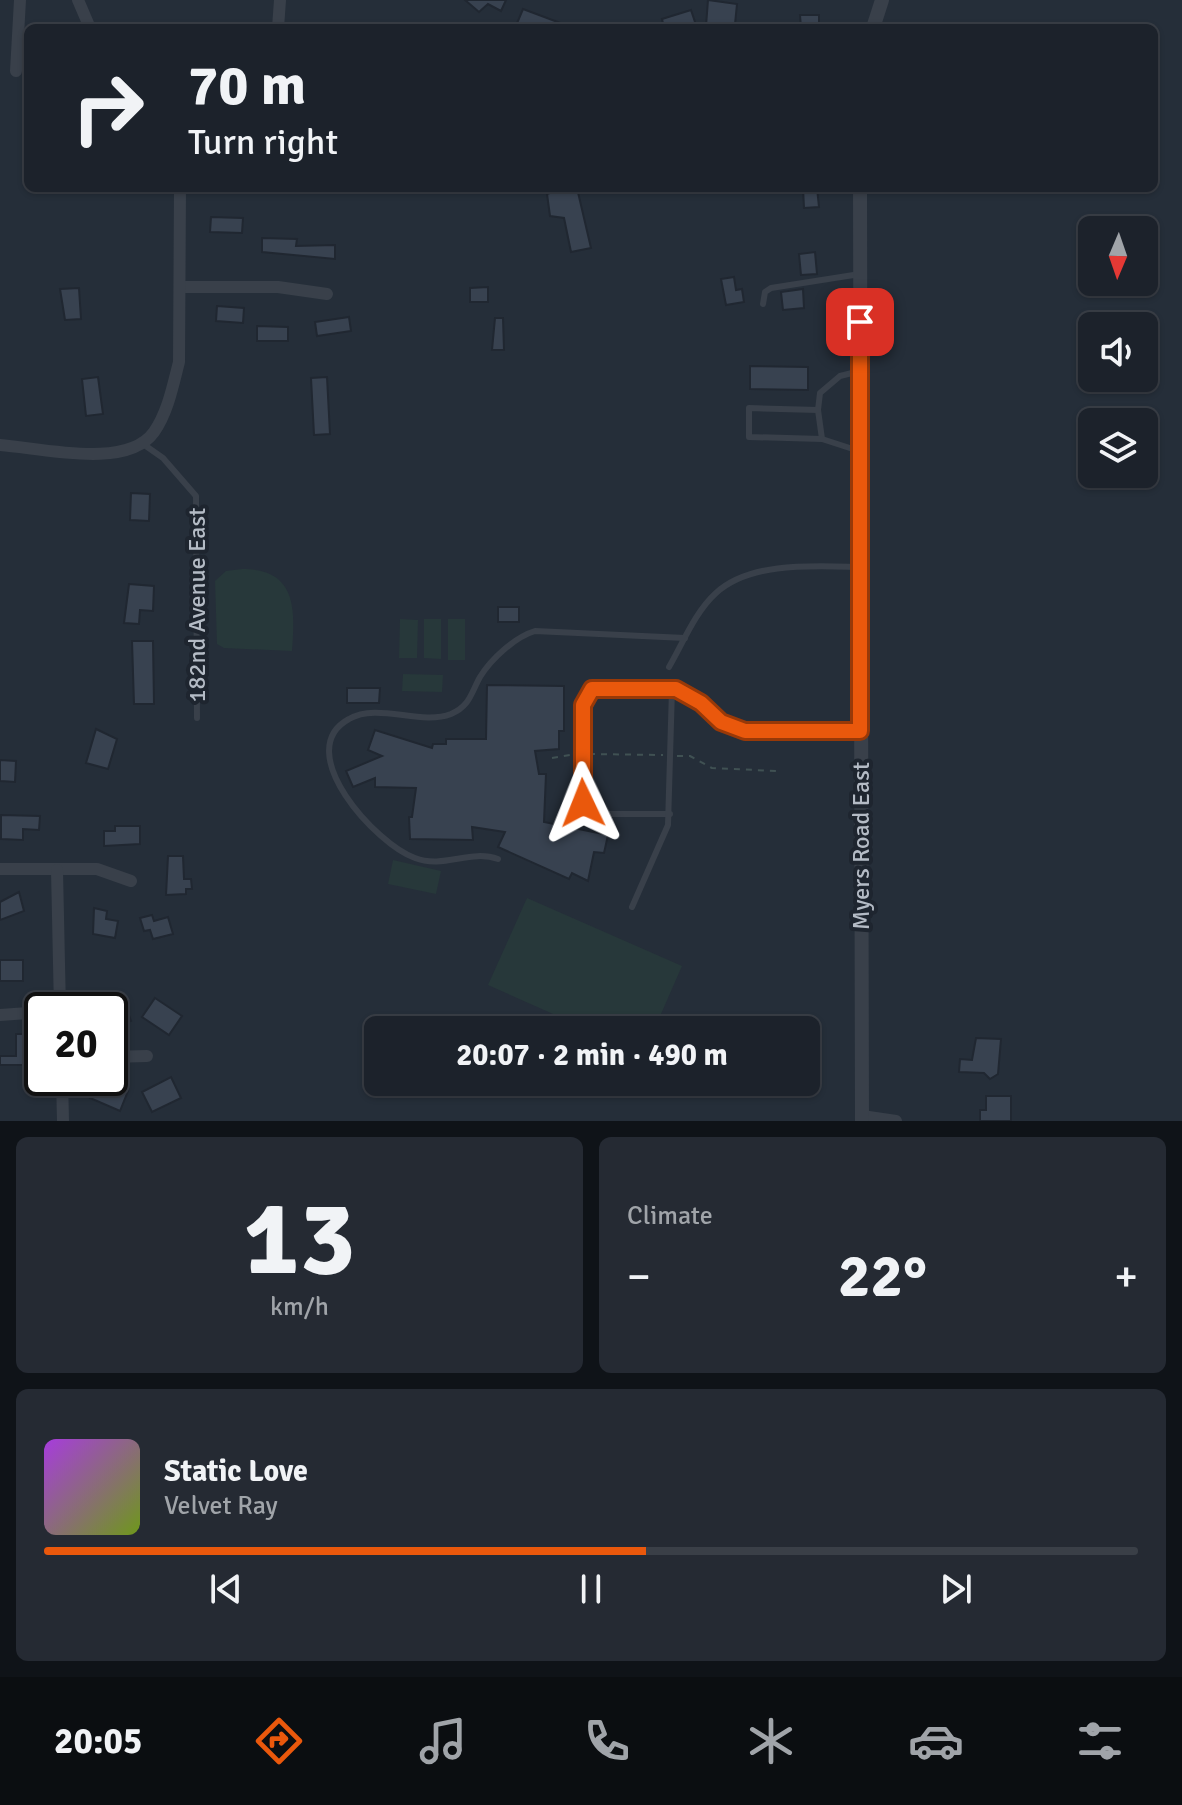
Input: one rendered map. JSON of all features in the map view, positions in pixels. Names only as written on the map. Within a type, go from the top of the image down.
[{"type":"street","points":[[16,71],[20,0]]},
{"type":"street","points":[[78,0],[88,24]]},
{"type":"street","points":[[278,24],[280,0]]},
{"type":"street","points":[[874,24],[882,0]]},
{"type":"street","points":[[0,445],[105,454],[134,450],[143,444],[162,418],[176,376],[181,336],[180,192]]},
{"type":"street","name":"Myers Road East","points":[[860,192],[862,1118]]},
{"type":"street","points":[[182,287],[278,287],[327,294]]},
{"type":"street","points":[[0,869],[97,869],[131,881]]},
{"type":"street","points":[[57,870],[60,992]]},
{"type":"street","points":[[0,1015],[24,1013]]},
{"type":"street","points":[[128,1057],[147,1056]]},
{"type":"street","points":[[62,1096],[63,1121]]},
{"type":"street","points":[[862,1118],[896,1121]]},
{"type":"lane","points":[[763,304],[765,292],[771,288],[860,274]]},
{"type":"lane","points":[[822,439],[818,410],[820,393],[840,376],[860,371]]},
{"type":"lane","points":[[818,410],[749,408],[749,437],[822,439],[859,451]]},
{"type":"lane","name":"182nd Avenue East","points":[[143,444],[163,458],[196,496],[197,718]]},
{"type":"lane","points":[[669,667],[707,603],[730,582],[776,570],[860,567]]},
{"type":"lane","points":[[498,859],[479,854],[439,862],[418,859],[371,830],[353,809],[331,758],[331,742],[340,725],[365,715],[436,717],[452,713],[470,700],[487,668],[517,640],[535,631],[685,638]]},
{"type":"lane","points":[[670,814],[603,814],[585,807],[581,794],[582,710],[587,693],[597,688],[672,689],[701,703],[721,722],[745,731],[860,731]]},
{"type":"lane","points":[[632,907],[662,840],[670,814],[672,689]]},
{"type":"shaded area","points":[[226,571],[260,571],[283,584],[292,607],[292,651],[224,648],[217,644],[215,581]]},
{"type":"shaded area","points":[[400,619],[418,620],[417,658],[399,658]]},
{"type":"shaded area","points":[[424,619],[441,619],[441,659],[424,658]]},
{"type":"shaded area","points":[[448,619],[465,619],[465,660],[448,660]]},
{"type":"shaded area","points":[[403,674],[443,675],[442,692],[402,691]]},
{"type":"shaded area","points":[[393,860],[441,871],[436,894],[388,884]]},
{"type":"shaded area","points":[[527,898],[682,966],[660,1016],[558,1016],[488,985]]},
{"type":"building","points":[[465,0],[506,0],[501,11],[488,4],[479,12]]},
{"type":"building","points":[[708,0],[737,4],[735,24],[706,24]]},
{"type":"building","points":[[523,9],[563,24],[517,24]]},
{"type":"building","points":[[691,10],[696,24],[663,24],[662,19]]},
{"type":"building","points":[[800,15],[819,15],[819,24],[801,24]]},
{"type":"building","points":[[578,192],[591,248],[571,252],[564,218],[550,216],[547,194]]},
{"type":"building","points":[[803,192],[817,192],[819,207],[804,208]]},
{"type":"building","points":[[211,217],[243,218],[242,233],[210,232]]},
{"type":"building","points":[[262,238],[297,239],[296,246],[335,245],[335,259],[262,252]]},
{"type":"building","points":[[815,252],[817,274],[801,275],[799,254]]},
{"type":"building","points":[[734,277],[736,290],[742,289],[744,302],[726,305],[721,279]]},
{"type":"building","points":[[488,287],[488,302],[470,302],[470,288]]},
{"type":"building","points":[[79,288],[81,319],[65,320],[60,289]]},
{"type":"building","points":[[803,289],[804,308],[783,310],[781,292]]},
{"type":"building","points":[[217,306],[244,308],[243,323],[216,321]]},
{"type":"building","points":[[349,317],[351,331],[317,336],[315,322]]},
{"type":"building","points":[[495,318],[503,318],[504,350],[492,350]]},
{"type":"building","points":[[257,326],[288,327],[288,341],[257,341]]},
{"type":"building","points":[[750,366],[808,367],[808,390],[750,389]]},
{"type":"building","points":[[98,377],[103,414],[86,416],[82,379]]},
{"type":"building","points":[[327,377],[330,434],[314,435],[311,378]]},
{"type":"building","points":[[131,493],[150,494],[149,521],[130,520]]},
{"type":"building","points":[[129,584],[154,586],[153,611],[140,610],[139,624],[124,623]]},
{"type":"building","points":[[498,607],[519,607],[519,622],[498,622]]},
{"type":"building","points":[[132,641],[153,641],[154,704],[134,704]]},
{"type":"building","points":[[487,685],[564,686],[564,731],[559,731],[559,749],[535,751],[539,774],[546,774],[544,822],[608,835],[604,853],[594,852],[588,881],[572,873],[569,879],[498,847],[505,832],[472,827],[473,840],[410,839],[409,817],[412,817],[416,788],[375,787],[375,778],[353,787],[346,771],[382,756],[368,750],[375,730],[432,748],[433,744],[446,744],[446,739],[486,739]]},
{"type":"building","points":[[347,688],[380,688],[379,703],[347,703]]},
{"type":"building","points":[[96,729],[117,739],[108,769],[86,763]]},
{"type":"building","points":[[0,760],[16,761],[15,782],[0,781]]},
{"type":"building","points":[[1,815],[40,816],[39,830],[23,829],[23,840],[1,839]]},
{"type":"building","points":[[115,826],[140,826],[140,844],[104,846],[104,831],[115,831]]},
{"type":"building","points":[[168,856],[183,856],[184,879],[191,879],[192,889],[186,889],[186,894],[166,895]]},
{"type":"building","points":[[19,892],[24,911],[0,920],[0,902]]},
{"type":"building","points":[[94,908],[107,911],[106,919],[118,921],[115,938],[93,934]]},
{"type":"building","points":[[152,915],[154,921],[168,917],[173,934],[153,939],[150,930],[144,931],[140,918]]},
{"type":"building","points":[[0,960],[23,960],[23,981],[0,981]]},
{"type":"building","points":[[155,998],[182,1016],[169,1035],[142,1017]]},
{"type":"building","points":[[16,1034],[24,1034],[24,1065],[0,1065],[0,1056],[16,1056]]},
{"type":"building","points":[[976,1038],[1001,1039],[998,1074],[990,1079],[984,1073],[959,1072],[960,1059],[972,1060]]},
{"type":"building","points":[[171,1077],[181,1098],[152,1112],[142,1092]]},
{"type":"building","points":[[91,1096],[126,1096],[120,1111]]},
{"type":"building","points":[[986,1096],[1011,1096],[1011,1121],[980,1121],[980,1110],[986,1110]]},
{"type":"route","points":[[583,803],[583,705],[585,696],[592,689],[676,689],[701,703],[721,722],[745,731],[860,731],[860,322]]}]
